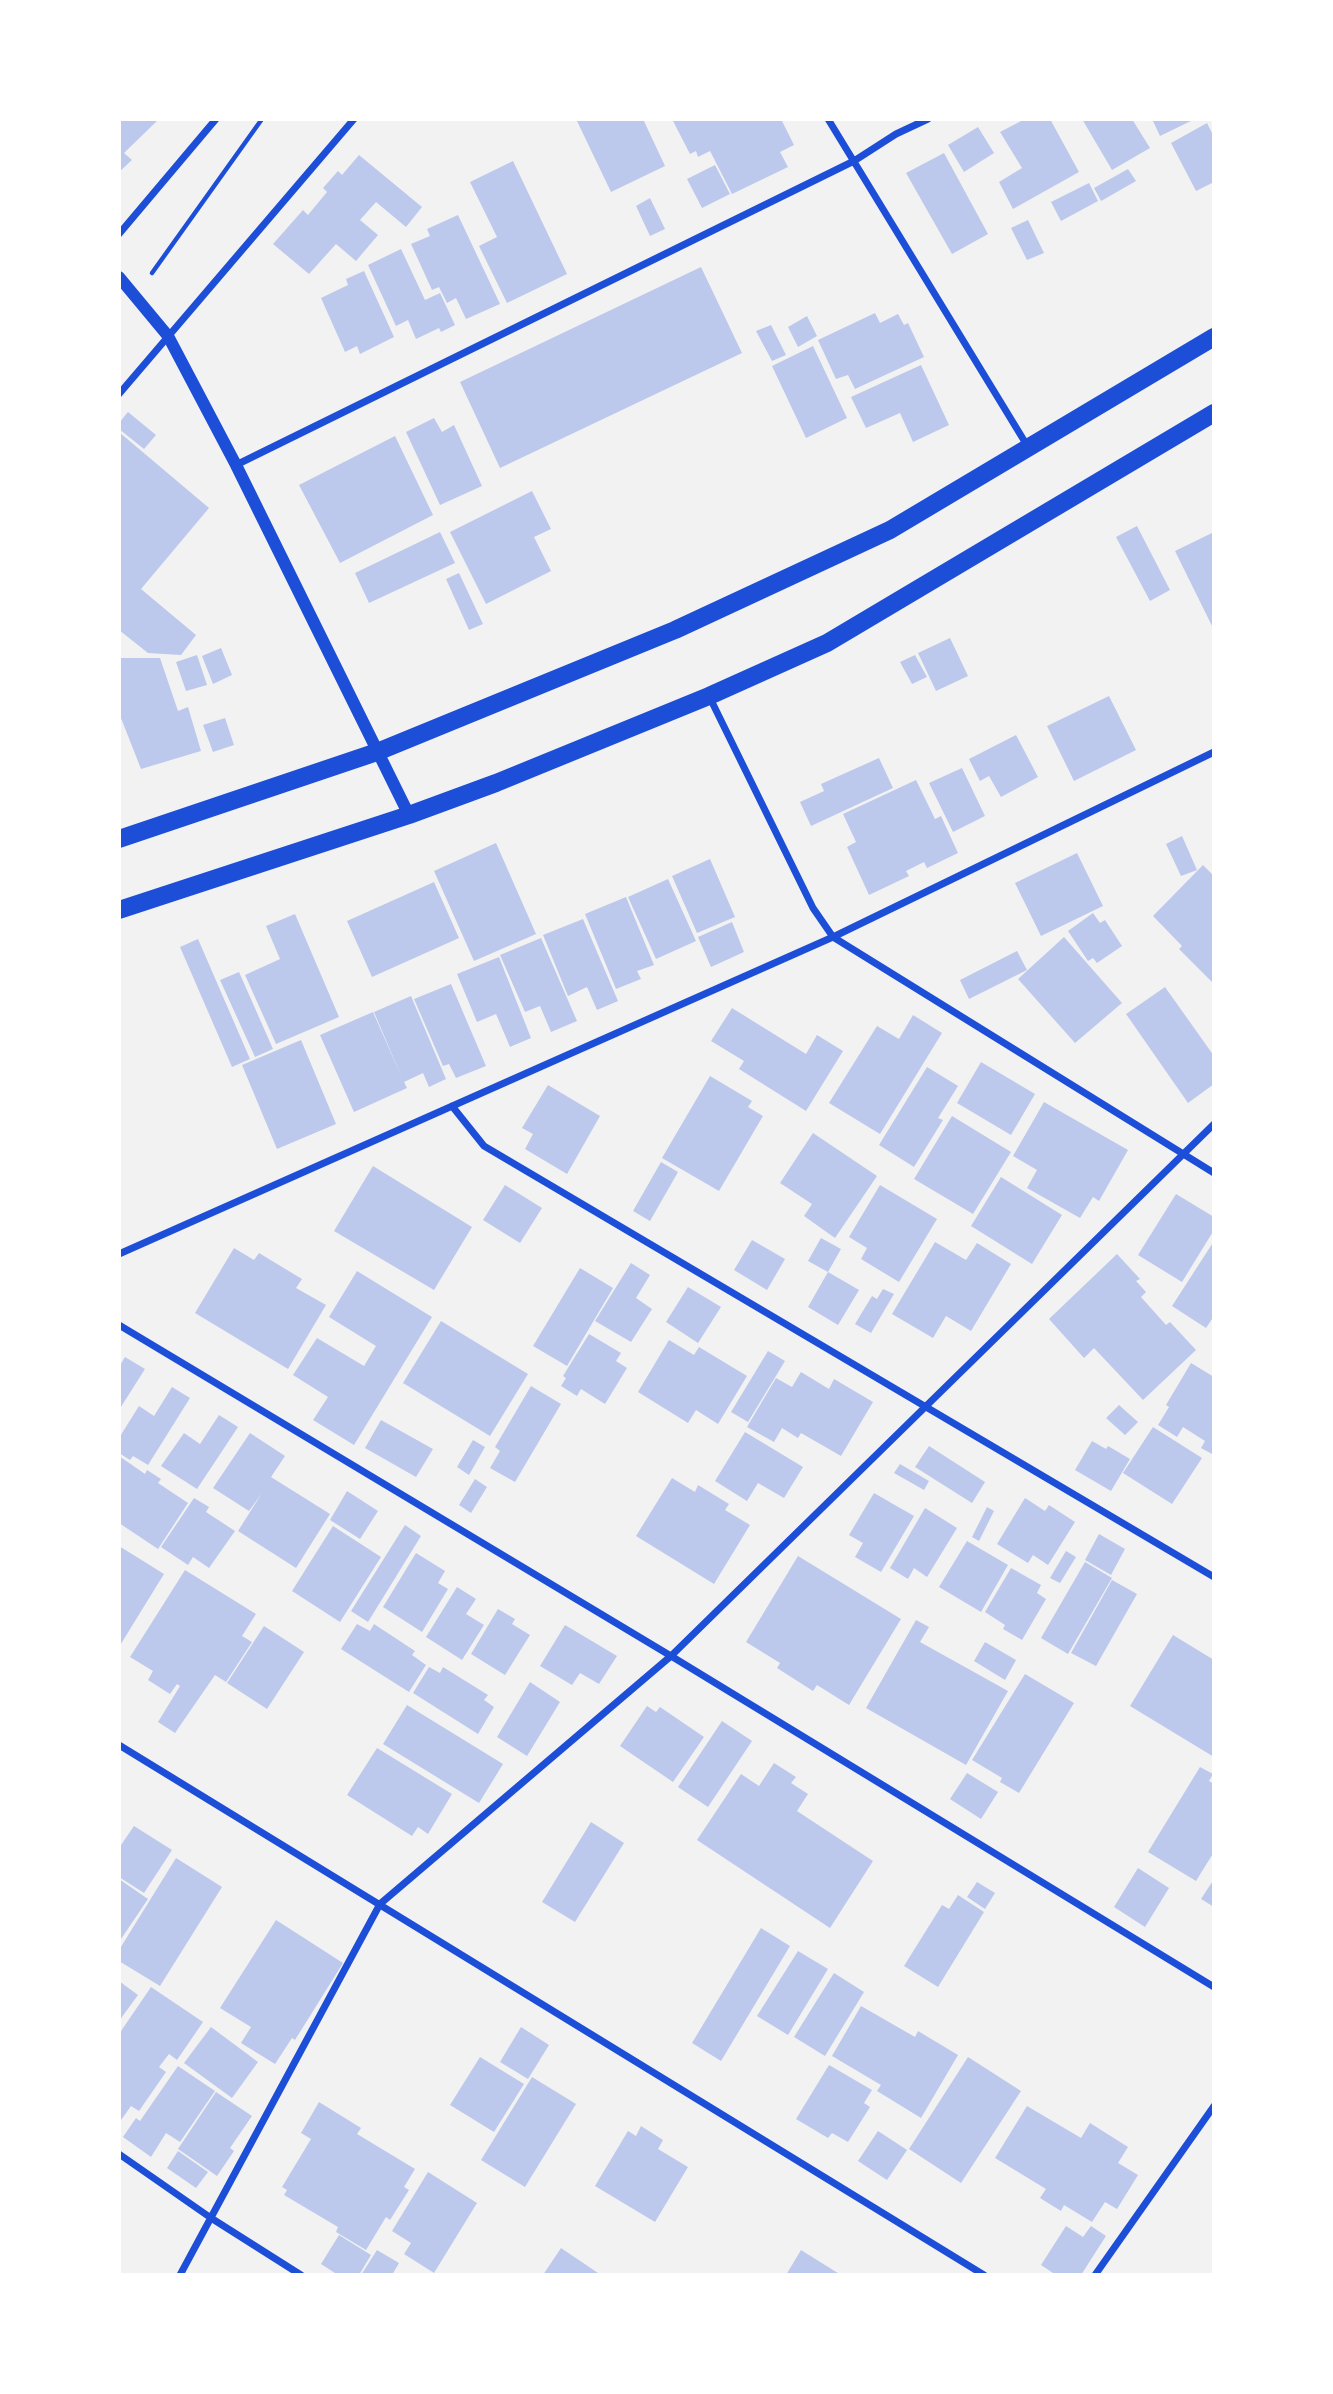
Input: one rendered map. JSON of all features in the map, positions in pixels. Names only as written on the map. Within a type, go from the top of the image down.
[{"type":"main road","points":[[119,839],[377,752],[674,629],[877,536],[1214,337]]},
{"type":"main road","points":[[119,910],[409,815],[542,765],[709,696],[827,642],[1212,416]]},
{"type":"street","points":[[119,234],[216,119]]},
{"type":"street","points":[[119,394],[354,119]]},
{"type":"street","points":[[828,119],[1028,448]]},
{"type":"street","points":[[236,465],[854,161],[896,134],[928,119]]},
{"type":"street","points":[[119,277],[168,336],[236,465],[409,815]]},
{"type":"street","points":[[709,696],[814,908],[833,937],[1214,1173]]},
{"type":"street","points":[[119,1254],[833,937],[1214,752]]},
{"type":"street","points":[[452,1106],[484,1146],[888,1382],[924,1407],[1214,1577]]},
{"type":"street","points":[[180,2275],[380,1905],[671,1656],[1214,1124]]},
{"type":"street","points":[[119,1325],[671,1656],[1214,1987]]},
{"type":"street","points":[[119,1745],[984,2275]]},
{"type":"street","points":[[1096,2275],[1214,2106]]},
{"type":"street","points":[[119,2154],[211,2218],[301,2275]]},
{"type":"path","points":[[136,295],[262,119]]},
{"type":"building","points":[[119,119],[159,119],[124,153],[132,160],[119,172]]},
{"type":"building","points":[[576,119],[643,119],[665,166],[611,192]]},
{"type":"building","points":[[672,119],[781,119],[794,145],[780,152],[788,167],[732,194],[710,151],[698,157],[696,151],[690,154]]},
{"type":"building","points":[[1025,119],[1050,119],[1079,172],[1013,209],[999,182],[1022,168],[1000,132]]},
{"type":"building","points":[[1082,119],[1132,119],[1150,148],[1112,170]]},
{"type":"building","points":[[1152,119],[1195,119],[1160,136]]},
{"type":"building","points":[[1207,123],[1214,137],[1214,182],[1196,191],[1171,143]]},
{"type":"building","points":[[978,127],[994,153],[964,172],[948,145]]},
{"type":"building","points":[[944,153],[988,234],[952,254],[906,173]]},
{"type":"building","points":[[359,155],[422,207],[406,227],[376,202],[360,220],[378,235],[356,261],[336,244],[309,274],[273,244],[303,210],[308,215],[327,192],[323,188],[338,171],[342,175]]},
{"type":"building","points":[[513,161],[567,274],[507,303],[479,246],[497,237],[470,182]]},
{"type":"building","points":[[715,165],[730,194],[702,208],[687,179]]},
{"type":"building","points":[[1128,169],[1136,181],[1101,201],[1094,188]]},
{"type":"building","points":[[1089,183],[1098,201],[1061,221],[1051,202]]},
{"type":"building","points":[[650,198],[665,229],[650,236],[636,206]]},
{"type":"building","points":[[458,215],[500,304],[466,319],[456,298],[447,303],[439,287],[432,290],[411,244],[430,236],[427,229]]},
{"type":"building","points":[[1028,220],[1044,253],[1027,260],[1011,228]]},
{"type":"building","points":[[401,249],[425,300],[440,293],[455,325],[441,332],[439,328],[416,339],[408,320],[396,326],[368,265]]},
{"type":"building","points":[[701,267],[742,353],[500,468],[460,382]]},
{"type":"building","points":[[364,271],[394,337],[360,354],[357,346],[345,352],[321,298],[348,285],[346,279]]},
{"type":"building","points":[[875,313],[880,323],[898,314],[904,325],[908,323],[924,357],[855,389],[848,375],[836,379],[818,340]]},
{"type":"building","points":[[807,316],[817,336],[798,347],[788,327]]},
{"type":"building","points":[[771,325],[786,355],[772,361],[756,331]]},
{"type":"building","points":[[813,346],[847,418],[806,438],[772,366]]},
{"type":"building","points":[[921,365],[949,425],[913,442],[900,413],[866,428],[851,397]]},
{"type":"building","points":[[128,412],[156,435],[144,449],[119,429],[119,423]]},
{"type":"building","points":[[434,418],[442,432],[454,425],[482,486],[440,505],[406,432]]},
{"type":"building","points":[[119,432],[209,508],[141,589],[196,635],[181,655],[148,653],[119,630]]},
{"type":"building","points":[[395,436],[433,515],[340,563],[299,485]]},
{"type":"building","points":[[532,491],[551,529],[534,537],[551,571],[486,604],[450,532]]},
{"type":"building","points":[[1137,526],[1170,590],[1150,601],[1116,537]]},
{"type":"building","points":[[440,532],[455,563],[369,603],[355,573]]},
{"type":"building","points":[[1214,532],[1214,630],[1175,551]]},
{"type":"building","points":[[459,573],[483,624],[469,630],[446,579]]},
{"type":"building","points":[[950,638],[968,676],[936,691],[918,653]]},
{"type":"building","points":[[221,648],[232,675],[213,684],[202,656]]},
{"type":"building","points":[[197,655],[207,685],[186,691],[176,662]]},
{"type":"building","points":[[915,655],[927,677],[912,684],[900,662]]},
{"type":"building","points":[[119,658],[160,658],[178,711],[188,707],[201,751],[141,769],[119,713]]},
{"type":"building","points":[[1109,696],[1136,750],[1074,781],[1047,726]]},
{"type":"building","points":[[225,718],[234,745],[213,752],[203,725]]},
{"type":"building","points":[[1016,735],[1038,777],[1001,797],[989,776],[980,781],[969,759]]},
{"type":"building","points":[[879,758],[893,788],[811,826],[800,802],[824,791],[821,784]]},
{"type":"building","points":[[962,768],[985,816],[953,832],[929,783]]},
{"type":"building","points":[[916,780],[935,819],[941,816],[958,853],[927,868],[924,862],[906,871],[909,876],[869,895],[847,847],[856,842],[843,814]]},
{"type":"building","points":[[1182,836],[1197,870],[1181,876],[1166,844]]},
{"type":"building","points":[[496,843],[536,934],[474,961],[434,871]]},
{"type":"building","points":[[1077,853],[1103,906],[1041,936],[1015,883]]},
{"type":"building","points":[[710,859],[735,917],[697,933],[672,876]]},
{"type":"building","points":[[1203,865],[1214,876],[1214,984],[1179,949],[1182,946],[1153,916]]},
{"type":"building","points":[[668,879],[696,941],[656,959],[628,897]]},
{"type":"building","points":[[434,882],[459,938],[372,977],[347,921]]},
{"type":"building","points":[[626,897],[654,965],[637,971],[641,979],[616,989],[585,914]]},
{"type":"building","points":[[1093,913],[1100,923],[1105,920],[1122,946],[1097,963],[1093,958],[1088,961],[1068,931]]},
{"type":"building","points":[[295,914],[339,1017],[276,1044],[245,975],[280,959],[266,926]]},
{"type":"building","points":[[583,919],[618,1001],[597,1010],[587,987],[568,996],[543,935]]},
{"type":"building","points":[[732,922],[744,952],[711,967],[698,937]]},
{"type":"building","points":[[1064,937],[1122,1003],[1075,1043],[1018,979]]},
{"type":"building","points":[[541,938],[577,1021],[551,1032],[540,1006],[525,1012],[500,955]]},
{"type":"building","points":[[198,939],[250,1059],[232,1067],[180,947]]},
{"type":"building","points":[[1017,951],[1027,970],[969,999],[960,980]]},
{"type":"building","points":[[499,957],[531,1038],[510,1047],[496,1014],[477,1022],[457,974]]},
{"type":"building","points":[[239,972],[273,1049],[255,1057],[220,980]]},
{"type":"building","points":[[451,984],[486,1066],[456,1078],[449,1064],[443,1066],[414,999]]},
{"type":"building","points":[[1165,987],[1214,1056],[1214,1084],[1188,1103],[1126,1014]]},
{"type":"building","points":[[411,996],[446,1079],[429,1087],[423,1073],[404,1082],[407,1088],[354,1112],[320,1035],[373,1012],[402,1078],[374,1012]]},
{"type":"building","points":[[732,1008],[806,1054],[817,1035],[843,1051],[806,1111],[739,1069],[744,1061],[711,1041]]},
{"type":"building","points":[[913,1015],[942,1033],[880,1134],[829,1103],[877,1026],[899,1039]]},
{"type":"building","points":[[301,1040],[336,1124],[277,1149],[242,1065]]},
{"type":"building","points":[[981,1062],[1035,1094],[1011,1135],[957,1103]]},
{"type":"building","points":[[927,1067],[958,1086],[938,1118],[943,1120],[914,1167],[879,1145]]},
{"type":"building","points":[[710,1076],[752,1101],[748,1107],[763,1116],[719,1191],[662,1158]]},
{"type":"building","points":[[548,1085],[600,1116],[567,1174],[525,1149],[533,1134],[522,1128]]},
{"type":"building","points":[[1044,1102],[1128,1150],[1099,1201],[1093,1197],[1080,1218],[1027,1188],[1037,1170],[1013,1156]]},
{"type":"building","points":[[952,1116],[1011,1152],[973,1214],[914,1179]]},
{"type":"building","points":[[813,1133],[877,1176],[835,1238],[804,1216],[812,1204],[780,1183]]},
{"type":"building","points":[[661,1162],[678,1172],[650,1221],[633,1211]]},
{"type":"building","points":[[373,1166],[472,1227],[434,1290],[334,1231]]},
{"type":"building","points":[[1001,1177],[1062,1215],[1032,1264],[971,1226]]},
{"type":"building","points":[[505,1185],[542,1208],[520,1243],[483,1220]]},
{"type":"building","points":[[880,1185],[937,1219],[899,1282],[861,1259],[867,1248],[849,1237]]},
{"type":"building","points":[[1176,1194],[1214,1217],[1214,1230],[1182,1282],[1138,1255]]},
{"type":"building","points":[[821,1238],[841,1249],[828,1272],[808,1261]]},
{"type":"building","points":[[752,1240],[785,1259],[767,1290],[734,1270]]},
{"type":"building","points":[[1214,1241],[1214,1316],[1206,1328],[1172,1306]]},
{"type":"building","points":[[935,1242],[966,1260],[977,1243],[1011,1264],[971,1331],[946,1316],[933,1338],[892,1314]]},
{"type":"building","points":[[234,1248],[254,1260],[259,1253],[302,1279],[296,1288],[326,1305],[288,1369],[195,1313]]},
{"type":"building","points":[[1117,1254],[1140,1279],[1136,1281],[1146,1292],[1141,1297],[1166,1325],[1170,1322],[1196,1350],[1143,1400],[1094,1348],[1084,1358],[1049,1319]]},
{"type":"building","points":[[631,1263],[650,1275],[636,1298],[652,1309],[631,1342],[595,1321]]},
{"type":"building","points":[[580,1268],[613,1288],[567,1366],[533,1346]]},
{"type":"building","points":[[357,1271],[432,1317],[354,1445],[313,1420],[328,1397],[293,1375],[317,1338],[364,1366],[376,1346],[329,1317]]},
{"type":"building","points":[[828,1272],[859,1290],[838,1325],[808,1307]]},
{"type":"building","points":[[688,1287],[721,1307],[698,1343],[666,1322]]},
{"type":"building","points":[[883,1289],[894,1294],[871,1333],[855,1324],[872,1296],[877,1299]]},
{"type":"building","points":[[441,1321],[528,1374],[490,1436],[403,1383]]},
{"type":"building","points":[[589,1334],[621,1353],[616,1361],[627,1368],[605,1404],[581,1389],[577,1396],[561,1386],[566,1378],[563,1376]]},
{"type":"building","points":[[669,1340],[694,1355],[699,1347],[747,1376],[718,1424],[696,1410],[688,1423],[638,1392]]},
{"type":"building","points":[[768,1351],[785,1361],[748,1422],[731,1412]]},
{"type":"building","points":[[125,1357],[145,1369],[119,1410],[119,1367]]},
{"type":"building","points":[[1191,1363],[1214,1377],[1214,1455],[1201,1448],[1205,1441],[1183,1427],[1177,1437],[1158,1425],[1169,1407],[1166,1405]]},
{"type":"building","points":[[801,1372],[829,1389],[834,1379],[873,1402],[841,1456],[801,1433],[798,1438],[782,1428],[774,1442],[747,1427],[776,1378],[792,1387]]},
{"type":"building","points":[[531,1386],[561,1404],[515,1482],[490,1468],[500,1451],[495,1447]]},
{"type":"building","points":[[172,1387],[190,1398],[148,1465],[133,1456],[130,1460],[119,1453],[119,1438],[139,1406],[154,1416]]},
{"type":"building","points":[[1119,1405],[1138,1422],[1125,1435],[1106,1418]]},
{"type":"building","points":[[219,1415],[238,1427],[197,1489],[161,1466],[184,1433],[200,1444]]},
{"type":"building","points":[[381,1420],[433,1449],[416,1477],[365,1448]]},
{"type":"building","points":[[1153,1427],[1202,1458],[1172,1504],[1123,1473]]},
{"type":"building","points":[[745,1432],[803,1467],[784,1498],[758,1483],[747,1501],[715,1481]]},
{"type":"building","points":[[250,1433],[285,1456],[271,1477],[330,1514],[296,1568],[238,1531],[262,1493],[249,1511],[213,1488]]},
{"type":"building","points":[[473,1440],[485,1447],[469,1475],[457,1467]]},
{"type":"building","points":[[1092,1441],[1106,1449],[1108,1446],[1130,1459],[1111,1491],[1075,1470]]},
{"type":"building","points":[[929,1446],[985,1482],[972,1503],[915,1467]]},
{"type":"building","points":[[119,1456],[145,1474],[147,1470],[161,1479],[158,1483],[188,1503],[158,1549],[119,1523]]},
{"type":"building","points":[[900,1464],[929,1481],[924,1490],[894,1473]]},
{"type":"building","points":[[672,1478],[695,1492],[698,1485],[729,1504],[725,1510],[750,1525],[714,1584],[636,1536]]},
{"type":"building","points":[[475,1479],[487,1487],[471,1513],[459,1505]]},
{"type":"building","points":[[347,1491],[378,1511],[360,1539],[330,1520]]},
{"type":"building","points":[[874,1493],[914,1516],[881,1572],[855,1557],[863,1543],[849,1535]]},
{"type":"building","points":[[194,1498],[209,1507],[206,1512],[235,1531],[209,1568],[193,1557],[188,1565],[161,1547]]},
{"type":"building","points":[[1025,1498],[1045,1511],[1049,1505],[1075,1522],[1048,1565],[1033,1555],[1028,1563],[997,1544]]},
{"type":"building","points":[[987,1507],[994,1511],[979,1541],[972,1537]]},
{"type":"building","points":[[925,1508],[957,1528],[927,1577],[914,1568],[908,1579],[890,1568]]},
{"type":"building","points":[[405,1525],[421,1536],[368,1622],[351,1611]]},
{"type":"building","points":[[333,1526],[381,1557],[340,1622],[292,1591]]},
{"type":"building","points":[[1099,1534],[1125,1549],[1111,1575],[1085,1560]]},
{"type":"building","points":[[967,1541],[1008,1565],[981,1612],[939,1587]]},
{"type":"building","points":[[119,1546],[164,1574],[119,1647]]},
{"type":"building","points":[[1066,1551],[1076,1557],[1060,1583],[1050,1578]]},
{"type":"building","points":[[416,1553],[445,1571],[438,1583],[448,1589],[422,1632],[383,1607]]},
{"type":"building","points":[[798,1556],[901,1619],[849,1705],[817,1685],[813,1691],[777,1668],[780,1663],[746,1642]]},
{"type":"building","points":[[1085,1562],[1112,1578],[1068,1654],[1041,1638]]},
{"type":"building","points":[[1011,1568],[1041,1585],[1037,1593],[1046,1599],[1022,1640],[1003,1629],[1005,1625],[985,1612]]},
{"type":"building","points":[[185,1570],[256,1614],[242,1636],[252,1642],[226,1682],[215,1675],[175,1733],[158,1722],[180,1686],[177,1684],[170,1694],[148,1680],[153,1671],[130,1657]]},
{"type":"building","points":[[1112,1580],[1137,1594],[1096,1666],[1071,1653]]},
{"type":"building","points":[[457,1587],[476,1599],[466,1614],[484,1625],[462,1660],[426,1637]]},
{"type":"building","points":[[498,1609],[515,1619],[512,1624],[530,1635],[505,1675],[471,1654]]},
{"type":"building","points":[[916,1620],[929,1627],[920,1642],[1008,1691],[966,1765],[866,1708]]},
{"type":"building","points":[[357,1624],[370,1631],[374,1624],[415,1651],[412,1655],[426,1665],[409,1692],[341,1649]]},
{"type":"building","points":[[565,1625],[617,1656],[599,1684],[580,1673],[572,1685],[540,1666]]},
{"type":"building","points":[[264,1626],[304,1652],[267,1709],[227,1683]]},
{"type":"building","points":[[1173,1635],[1214,1660],[1214,1757],[1130,1706]]},
{"type":"building","points":[[985,1642],[1016,1660],[1005,1680],[974,1661]]},
{"type":"building","points":[[429,1667],[440,1673],[443,1667],[488,1695],[484,1700],[494,1707],[478,1734],[413,1693]]},
{"type":"building","points":[[1025,1674],[1074,1703],[1019,1793],[1000,1782],[1002,1778],[972,1760]]},
{"type":"building","points":[[530,1682],[560,1702],[527,1756],[497,1737]]},
{"type":"building","points":[[407,1705],[503,1764],[479,1803],[383,1744]]},
{"type":"building","points":[[647,1706],[656,1712],[660,1707],[704,1737],[673,1782],[620,1746]]},
{"type":"building","points":[[722,1721],[752,1741],[708,1807],[678,1787]]},
{"type":"building","points":[[377,1748],[452,1794],[428,1834],[418,1827],[412,1836],[347,1795]]},
{"type":"building","points":[[774,1763],[796,1777],[791,1783],[808,1794],[797,1811],[873,1861],[830,1928],[697,1840],[741,1774],[759,1786]]},
{"type":"building","points":[[1200,1767],[1213,1774],[1209,1781],[1214,1784],[1214,1852],[1196,1881],[1148,1852]]},
{"type":"building","points":[[967,1773],[998,1792],[981,1819],[950,1799]]},
{"type":"building","points":[[591,1822],[624,1843],[575,1922],[542,1902]]},
{"type":"building","points":[[134,1826],[172,1850],[144,1893],[119,1877],[119,1848]]},
{"type":"building","points":[[176,1858],[222,1887],[160,1986],[119,1961],[119,1950]]},
{"type":"building","points":[[1138,1868],[1169,1888],[1145,1927],[1114,1907]]},
{"type":"building","points":[[119,1879],[148,1899],[119,1942]]},
{"type":"building","points":[[1214,1879],[1214,1907],[1201,1899]]},
{"type":"building","points":[[977,1882],[995,1893],[985,1909],[967,1897]]},
{"type":"building","points":[[958,1895],[984,1912],[938,1987],[904,1966],[942,1905],[949,1909]]},
{"type":"building","points":[[276,1920],[343,1963],[295,2040],[292,2038],[275,2064],[241,2043],[251,2027],[220,2008]]},
{"type":"building","points":[[761,1928],[790,1946],[721,2061],[692,2043]]},
{"type":"building","points":[[798,1951],[828,1969],[788,2035],[757,2016]]},
{"type":"building","points":[[834,1973],[864,1992],[825,2056],[794,2037]]},
{"type":"building","points":[[119,1981],[138,1995],[119,2021]]},
{"type":"building","points":[[151,1987],[203,2022],[177,2060],[169,2054],[159,2067],[166,2072],[139,2111],[131,2106],[119,2123],[119,2034]]},
{"type":"building","points":[[861,2006],[915,2037],[918,2031],[958,2055],[921,2118],[877,2091],[881,2085],[832,2056]]},
{"type":"building","points":[[211,2027],[258,2062],[232,2098],[184,2063]]},
{"type":"building","points":[[521,2027],[549,2045],[528,2079],[500,2062]]},
{"type":"building","points":[[480,2057],[524,2084],[494,2132],[450,2105]]},
{"type":"building","points":[[968,2057],[1021,2091],[961,2183],[909,2149]]},
{"type":"building","points":[[829,2065],[872,2090],[864,2103],[870,2107],[848,2142],[832,2133],[828,2138],[796,2119]]},
{"type":"building","points":[[178,2066],[215,2091],[180,2142],[166,2133],[151,2157],[123,2137],[136,2118],[140,2121]]},
{"type":"building","points":[[532,2077],[576,2104],[525,2187],[481,2160]]},
{"type":"building","points":[[216,2092],[252,2116],[230,2148],[234,2151],[217,2176],[178,2149]]},
{"type":"building","points":[[319,2102],[361,2128],[357,2134],[415,2169],[404,2187],[409,2190],[390,2220],[386,2217],[366,2250],[336,2232],[338,2227],[284,2195],[287,2190],[282,2187],[311,2139],[301,2133]]},
{"type":"building","points":[[1027,2106],[1081,2138],[1090,2123],[1128,2147],[1118,2163],[1138,2175],[1117,2209],[1105,2202],[1092,2222],[1064,2205],[1061,2211],[1040,2198],[1046,2189],[995,2158]]},
{"type":"building","points":[[641,2126],[663,2140],[658,2149],[688,2167],[655,2222],[595,2186],[628,2131],[636,2136]]},
{"type":"building","points":[[878,2131],[907,2150],[887,2180],[858,2161]]},
{"type":"building","points":[[178,2151],[208,2172],[196,2188],[167,2168]]},
{"type":"building","points":[[428,2172],[477,2203],[434,2273],[404,2254],[411,2243],[392,2231]]},
{"type":"building","points":[[1066,2226],[1083,2237],[1091,2226],[1106,2236],[1081,2275],[1056,2275],[1041,2265]]},
{"type":"building","points":[[339,2235],[371,2255],[359,2275],[338,2275],[321,2264]]},
{"type":"building","points":[[561,2248],[601,2275],[543,2275]]},
{"type":"building","points":[[377,2250],[399,2263],[392,2275],[361,2275]]},
{"type":"building","points":[[801,2250],[841,2275],[786,2275]]}]
